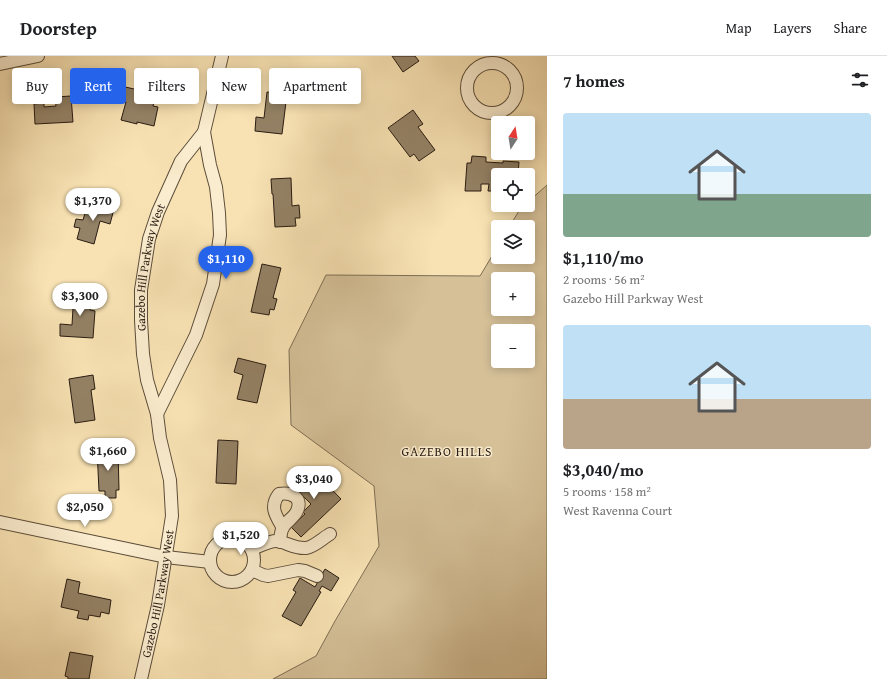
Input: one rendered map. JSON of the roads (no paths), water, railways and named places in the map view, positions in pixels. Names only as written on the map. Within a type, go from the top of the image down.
[{"type":"street","points":[[0,64],[16,58],[38,56]]},
{"type":"street","name":"Gazebo Hill Parkway West","points":[[157,414],[196,335],[213,284],[220,235],[219,213],[216,187],[204,132],[222,56]]},
{"type":"street","points":[[479,61],[496,63],[504,66],[510,70],[514,77],[517,84],[514,100],[509,106],[502,110],[486,112],[478,108],[472,102],[468,94],[467,86],[469,77],[479,61]]},
{"type":"street","name":"Gazebo Hill Parkway West","points":[[141,679],[158,606],[172,516],[170,480],[160,438],[157,414],[147,380],[144,360],[141,320],[141,290],[149,239],[158,212],[181,162],[204,132]]},
{"type":"street","points":[[0,522],[166,557],[210,562]]},
{"type":"street","points":[[280,542],[283,528]]},
{"type":"street","points":[[252,549],[273,541],[301,548],[307,548],[330,534]]},
{"type":"street","points":[[233,538],[240,539],[247,543],[252,549],[254,556],[252,570],[242,580],[235,582],[221,579],[212,568],[210,562],[214,547],[219,542],[233,538]]},
{"type":"street","points":[[252,570],[268,576],[298,570],[317,576]]},
{"type":"district","name":"GAZEBO HILLS","points":[[447,451]]}]
